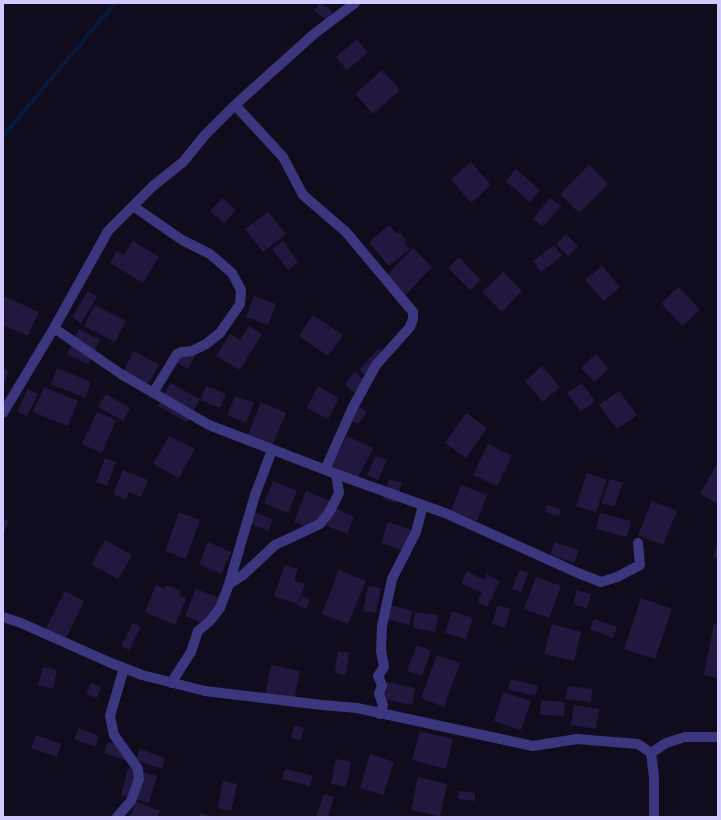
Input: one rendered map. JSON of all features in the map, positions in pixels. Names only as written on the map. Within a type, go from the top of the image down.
[{"type":"street","points":[[3,413],[54,328],[108,231],[153,186],[183,162],[205,135],[235,105],[314,34],[355,3]]},
{"type":"street","points":[[235,105],[284,157],[303,194],[346,232],[413,312],[413,319],[410,327],[376,365],[353,407],[325,470]]},
{"type":"street","points":[[132,206],[182,240],[210,254],[232,273],[242,290],[240,304],[220,333],[206,344],[192,351],[177,354],[153,393]]},
{"type":"street","points":[[54,328],[121,374],[209,425],[325,470],[445,513],[578,573],[602,582],[617,577],[640,565],[638,543]]},
{"type":"street","points":[[171,683],[191,652],[198,631],[210,621],[220,608],[229,584],[255,495],[272,450]]},
{"type":"street","points":[[229,584],[243,575],[275,545],[320,524],[330,511],[339,493],[336,474]]},
{"type":"street","points":[[380,714],[383,704],[379,694],[382,685],[378,676],[384,667],[381,651],[382,626],[392,579],[416,532],[423,505]]},
{"type":"street","points":[[3,617],[21,623],[142,675],[205,691],[322,706],[357,708],[533,746],[577,739],[638,744],[651,753],[654,777],[654,817]]},
{"type":"street","points":[[117,817],[131,801],[139,779],[138,769],[114,735],[110,716],[124,668]]},
{"type":"street","points":[[651,753],[666,743],[685,737],[718,736]]},
{"type":"building","points":[[320,3],[333,11],[327,20],[314,11]]},
{"type":"building","points":[[357,39],[368,53],[347,70],[336,57]]},
{"type":"building","points":[[382,70],[400,90],[373,114],[355,94]]},
{"type":"building","points":[[471,162],[491,185],[471,203],[451,179]]},
{"type":"building","points":[[589,165],[608,184],[579,213],[560,194]]},
{"type":"building","points":[[516,169],[540,190],[530,202],[506,181]]},
{"type":"building","points":[[222,198],[236,210],[224,223],[210,211]]},
{"type":"building","points":[[550,198],[561,206],[543,227],[533,219]]},
{"type":"building","points":[[268,212],[286,234],[263,252],[245,229]]},
{"type":"building","points":[[389,225],[397,234],[399,232],[406,240],[404,242],[410,249],[389,266],[369,242]]},
{"type":"building","points":[[566,234],[578,246],[568,256],[556,244]]},
{"type":"building","points":[[133,241],[159,257],[143,283],[110,263],[117,251],[124,255]]},
{"type":"building","points":[[283,241],[298,262],[288,270],[272,249]]},
{"type":"building","points":[[554,245],[562,256],[541,272],[533,261]]},
{"type":"building","points":[[413,248],[432,267],[402,299],[382,280]]},
{"type":"building","points":[[459,257],[481,280],[470,290],[448,268]]},
{"type":"building","points":[[602,266],[620,287],[604,301],[585,280]]},
{"type":"building","points":[[503,272],[522,291],[502,312],[482,292]]},
{"type":"building","points":[[679,287],[700,310],[682,326],[661,303]]},
{"type":"building","points":[[88,291],[97,297],[81,323],[72,317]]},
{"type":"building","points":[[3,296],[39,312],[28,336],[3,325],[5,314],[3,313]]},
{"type":"building","points":[[254,296],[276,304],[268,325],[246,317]]},
{"type":"building","points":[[95,305],[126,321],[115,342],[84,326]]},
{"type":"building","points":[[313,315],[343,335],[328,356],[299,336]]},
{"type":"building","points":[[249,326],[262,334],[240,370],[216,356],[230,334],[240,340]]},
{"type":"building","points":[[79,329],[100,340],[88,364],[67,354]]},
{"type":"building","points":[[379,348],[388,356],[368,378],[359,370]]},
{"type":"building","points":[[183,350],[195,357],[188,369],[176,362]]},
{"type":"building","points":[[134,351],[159,365],[143,393],[119,379]]},
{"type":"building","points":[[596,354],[609,369],[594,382],[581,368]]},
{"type":"building","points":[[542,366],[560,387],[543,402],[525,381]]},
{"type":"building","points":[[3,368],[9,371],[3,386]]},
{"type":"building","points":[[57,368],[91,382],[85,398],[51,384]]},
{"type":"building","points":[[354,372],[364,379],[355,393],[345,385]]},
{"type":"building","points":[[170,383],[200,399],[187,422],[158,406]]},
{"type":"building","points":[[582,383],[595,401],[581,412],[567,393]]},
{"type":"building","points":[[206,386],[226,394],[220,408],[200,400]]},
{"type":"building","points":[[318,386],[339,398],[328,419],[307,408]]},
{"type":"building","points":[[44,387],[78,401],[68,426],[33,412]]},
{"type":"building","points":[[28,389],[38,394],[27,416],[17,411]]},
{"type":"building","points":[[619,391],[637,415],[617,429],[599,405]]},
{"type":"building","points":[[106,394],[130,408],[123,421],[98,407]]},
{"type":"building","points":[[235,396],[254,403],[246,423],[227,415]]},
{"type":"building","points":[[261,402],[286,413],[269,453],[245,442]]},
{"type":"building","points":[[354,404],[367,412],[358,425],[345,417]]},
{"type":"building","points":[[97,412],[116,420],[102,453],[82,444]]},
{"type":"building","points":[[466,413],[487,428],[466,458],[445,443]]},
{"type":"building","points":[[169,436],[195,449],[179,478],[153,464]]},
{"type":"building","points":[[347,436],[373,448],[354,485],[329,472]]},
{"type":"building","points":[[488,444],[512,456],[497,486],[473,475]]},
{"type":"building","points":[[376,456],[387,460],[378,480],[367,475]]},
{"type":"building","points":[[105,458],[116,462],[107,486],[96,482]]},
{"type":"building","points":[[718,462],[718,504],[700,494]]},
{"type":"building","points":[[123,470],[148,480],[141,497],[129,492],[126,500],[113,494]]},
{"type":"building","points":[[587,473],[607,480],[596,512],[576,506]]},
{"type":"building","points":[[389,479],[402,483],[395,503],[382,498]]},
{"type":"building","points":[[610,479],[623,483],[614,507],[601,503]]},
{"type":"building","points":[[273,481],[297,491],[288,513],[264,503]]},
{"type":"building","points":[[461,485],[487,495],[477,521],[451,511]]},
{"type":"building","points":[[306,491],[330,501],[318,531],[294,522]]},
{"type":"building","points":[[652,501],[677,511],[663,545],[638,535]]},
{"type":"building","points":[[547,505],[561,509],[559,516],[545,512]]},
{"type":"building","points":[[333,507],[354,517],[347,534],[325,525]]},
{"type":"building","points":[[249,509],[273,520],[268,531],[244,520]]},
{"type":"building","points":[[179,512],[200,520],[186,559],[165,551]]},
{"type":"building","points":[[600,513],[631,521],[627,537],[596,529]]},
{"type":"building","points":[[3,519],[9,521],[3,534]]},
{"type":"building","points":[[388,522],[415,531],[408,552],[381,543]]},
{"type":"building","points":[[105,540],[132,555],[118,579],[91,564]]},
{"type":"building","points":[[208,542],[231,552],[221,574],[199,564]]},
{"type":"building","points":[[554,542],[579,550],[574,563],[550,555]]},
{"type":"building","points":[[718,545],[718,558],[713,557]]},
{"type":"building","points":[[285,565],[298,569],[294,580],[305,584],[298,604],[274,596]]},
{"type":"building","points":[[339,570],[366,581],[348,624],[322,614]]},
{"type":"building","points":[[519,570],[528,573],[521,592],[512,589]]},
{"type":"building","points":[[467,571],[484,580],[487,574],[500,581],[487,607],[477,602],[482,593],[461,583]]},
{"type":"building","points":[[536,577],[561,586],[549,618],[524,609]]},
{"type":"building","points":[[156,585],[164,589],[166,585],[181,591],[179,595],[186,599],[175,625],[145,612]]},
{"type":"building","points":[[368,586],[381,588],[376,613],[363,611]]},
{"type":"building","points":[[196,589],[222,599],[211,627],[185,616]]},
{"type":"building","points":[[577,590],[591,594],[587,608],[573,604]]},
{"type":"building","points":[[65,591],[84,601],[65,640],[45,630]]},
{"type":"building","points":[[302,596],[310,599],[306,609],[298,606]]},
{"type":"building","points":[[641,598],[672,609],[655,659],[624,649]]},
{"type":"building","points":[[390,605],[413,611],[409,625],[387,619]]},
{"type":"building","points":[[498,605],[511,609],[505,628],[492,624]]},
{"type":"building","points":[[452,611],[473,618],[466,639],[445,633]]},
{"type":"building","points":[[415,612],[438,615],[435,632],[413,628]]},
{"type":"building","points":[[594,619],[617,627],[613,638],[590,629]]},
{"type":"building","points":[[133,623],[141,627],[129,650],[121,646]]},
{"type":"building","points":[[552,624],[581,632],[574,661],[544,654]]},
{"type":"building","points":[[714,624],[718,625],[718,678],[704,675]]},
{"type":"building","points":[[417,645],[431,651],[422,676],[407,671]]},
{"type":"building","points":[[338,651],[349,653],[346,675],[335,673]]},
{"type":"building","points":[[437,655],[460,663],[444,707],[421,698]]},
{"type":"building","points":[[271,665],[300,671],[294,701],[265,695]]},
{"type":"building","points":[[43,667],[57,670],[53,689],[38,685]]},
{"type":"building","points":[[511,679],[538,686],[535,696],[508,689]]},
{"type":"building","points":[[387,682],[415,688],[412,705],[384,699]]},
{"type":"building","points":[[91,683],[101,687],[97,698],[86,694]]},
{"type":"building","points":[[568,686],[592,689],[591,702],[566,699]]},
{"type":"building","points":[[503,692],[531,701],[521,730],[494,721]]},
{"type":"building","points":[[541,700],[565,702],[564,716],[540,715]]},
{"type":"building","points":[[574,705],[599,709],[596,729],[571,725]]},
{"type":"building","points":[[294,725],[304,728],[301,740],[291,738]]},
{"type":"building","points":[[79,728],[99,736],[95,747],[74,739]]},
{"type":"building","points":[[420,731],[453,739],[446,769],[412,760]]},
{"type":"building","points":[[36,735],[61,744],[57,757],[31,748]]},
{"type":"building","points":[[108,742],[129,749],[125,760],[104,753]]},
{"type":"building","points":[[140,749],[165,758],[162,769],[136,760]]},
{"type":"building","points":[[370,754],[394,762],[383,795],[360,788]]},
{"type":"building","points":[[336,759],[351,762],[346,787],[331,784]]},
{"type":"building","points":[[128,768],[157,776],[149,803],[121,795]]},
{"type":"building","points":[[285,769],[313,776],[310,786],[282,779]]},
{"type":"building","points":[[418,777],[447,784],[440,816],[411,810]]},
{"type":"building","points":[[223,781],[237,784],[231,811],[218,808]]},
{"type":"building","points":[[459,791],[475,793],[475,801],[458,799]]},
{"type":"building","points":[[324,794],[334,797],[328,817],[316,817]]},
{"type":"building","points":[[136,802],[160,811],[157,817],[130,817]]},
{"type":"building","points":[[200,813],[213,817],[199,817]]},
{"type":"waterway","points":[[3,136],[115,3]]}]
